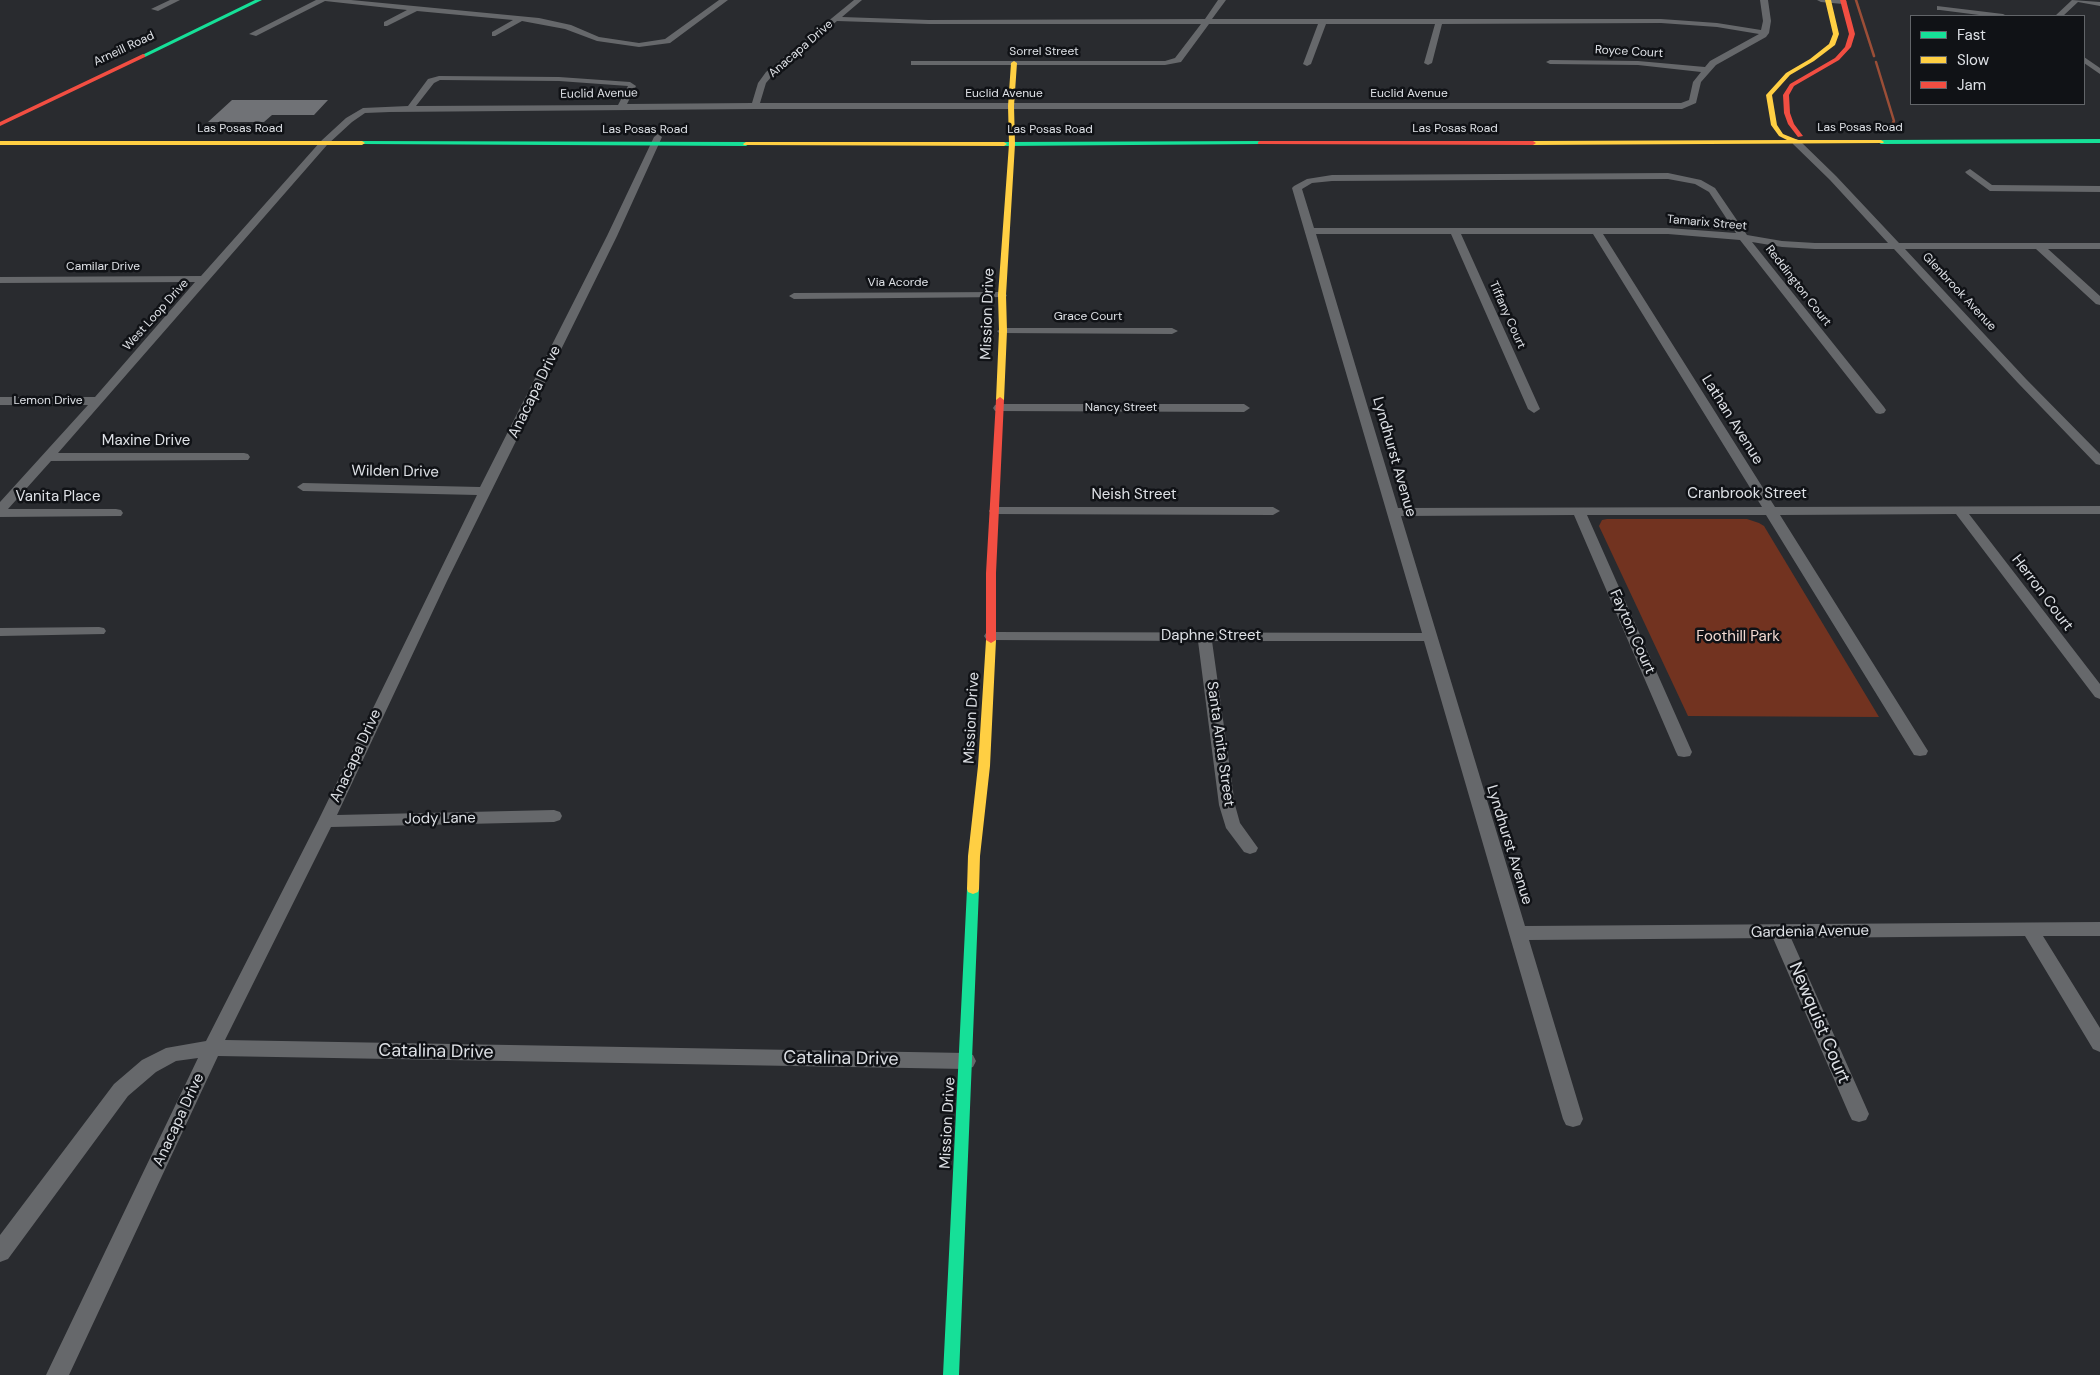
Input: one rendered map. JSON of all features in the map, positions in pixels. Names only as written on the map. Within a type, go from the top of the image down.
[{"type":"main road","name":"Arneill Road","points":[[0,115],[245,0]]},
{"type":"main road","name":"Arneill Road","points":[[0,124],[259,0]]},
{"type":"main road","points":[[1798,139],[1781,135],[1774,125],[1769,95],[1788,74],[1821,55],[1832,45],[1836,34],[1828,0]]},
{"type":"main road","points":[[1798,139],[1787,113],[1786,95],[1792,85],[1837,58],[1848,47],[1852,34],[1843,1]]},
{"type":"main road","name":"Mission Drive","points":[[951,1375],[974,856],[984,766],[992,636],[991,573],[996,511],[1003,331],[1002,295],[1014,63]]},
{"type":"main road","name":"Las Posas Road","points":[[1011,140],[1781,135]]},
{"type":"main road","name":"Las Posas Road","points":[[1798,139],[2100,136]]},
{"type":"main road","name":"Las Posas Road","points":[[0,137],[328,140],[1798,139],[2100,141]]},
{"type":"main road","name":"Las Posas Road","points":[[0,143],[328,140]]},
{"type":"street","points":[[155,9],[176,0]]},
{"type":"street","points":[[253,34],[322,0]]},
{"type":"street","points":[[328,0],[557,23],[588,36],[631,44],[656,44],[676,36],[720,0]]},
{"type":"street","name":"Anacapa Drive","points":[[755,106],[762,83],[769,74],[858,0]]},
{"type":"street","points":[[1207,22],[1222,0]]},
{"type":"street","points":[[1706,70],[1713,63],[1745,47],[1764,32],[1767,21],[1764,0]]},
{"type":"street","points":[[1821,0],[1843,1]]},
{"type":"street","points":[[1944,0],[1939,12],[1987,15]]},
{"type":"street","points":[[2060,15],[2076,0]]},
{"type":"street","points":[[2080,0],[2100,4]]},
{"type":"street","points":[[387,24],[416,8]]},
{"type":"street","points":[[495,34],[521,18]]},
{"type":"street","points":[[835,19],[885,22],[1660,21],[1717,25],[1764,32]]},
{"type":"street","name":"Sorrel Street","points":[[914,63],[1154,64],[1174,61],[1180,58],[1207,22]]},
{"type":"street","points":[[1307,64],[1323,22]]},
{"type":"street","points":[[1428,63],[1439,22]]},
{"type":"street","points":[[2085,60],[2100,72]]},
{"type":"street","name":"Royce Court","points":[[1550,62],[1638,63],[1706,70]]},
{"type":"street","name":"Euclid Avenue","points":[[328,140],[349,120],[364,111],[410,109],[755,106],[1659,106],[1687,104],[1693,101],[1696,86],[1706,70]]},
{"type":"street","points":[[410,109],[431,81],[438,78],[559,79],[630,84],[632,86],[621,107]]},
{"type":"street","name":"Glenbrook Avenue","points":[[1798,139],[2022,381],[2100,461]]},
{"type":"street","name":"West Loop Drive","points":[[0,510],[328,140]]},
{"type":"street","name":"Anacapa Drive","points":[[57,1375],[212,1048],[326,821],[432,598],[624,210],[656,140]]},
{"type":"street","points":[[1970,172],[1990,188],[2100,189]]},
{"type":"street","name":"Lyndhurst Avenue","points":[[1573,1119],[1297,191],[1302,183],[1316,179],[1668,176],[1695,180]]},
{"type":"street","name":"Reddington Court","points":[[1695,180],[1712,190],[1743,238],[1880,410]]},
{"type":"street","name":"Tamarix Street","points":[[1310,231],[1688,232],[1793,245],[2100,246]]},
{"type":"street","name":"Tiffany Court","points":[[1454,232],[1534,409]]},
{"type":"street","name":"Lathan Avenue","points":[[1597,232],[1920,751]]},
{"type":"street","points":[[2039,246],[2100,302]]},
{"type":"street","name":"Camilar Drive","points":[[0,280],[206,279]]},
{"type":"street","name":"Via Acorde","points":[[794,296],[1002,295]]},
{"type":"street","name":"Grace Court","points":[[1003,331],[1172,331]]},
{"type":"street","name":"Lemon Drive","points":[[0,401],[97,401]]},
{"type":"street","name":"Nancy Street","points":[[999,408],[1244,408]]},
{"type":"street","name":"Maxine Drive","points":[[47,457],[244,457]]},
{"type":"street","name":"Wilden Drive","points":[[304,487],[486,490]]},
{"type":"street","name":"Vanita Place","points":[[0,510],[116,513]]},
{"type":"street","name":"Herron Court","points":[[1959,510],[2100,694]]},
{"type":"street","name":"Cranbrook Street","points":[[1394,512],[2100,510]]},
{"type":"street","name":"Neish Street","points":[[996,511],[1273,511]]},
{"type":"street","name":"Fayton Court","points":[[1579,512],[1684,752]]},
{"type":"street","points":[[0,632],[99,631]]},
{"type":"street","name":"Santa Anita Street","points":[[1204,635],[1227,805],[1232,824],[1250,848]]},
{"type":"street","name":"Daphne Street","points":[[992,636],[1430,637]]},
{"type":"street","name":"Jody Lane","points":[[326,821],[554,816]]},
{"type":"street","name":"Gardenia Avenue","points":[[1519,933],[2100,929]]},
{"type":"street","points":[[2030,930],[2100,1044]]},
{"type":"street","name":"Newquist Court","points":[[1780,932],[1859,1114]]},
{"type":"street","name":"Catalina Drive","points":[[0,1252],[121,1090],[149,1066],[173,1054],[212,1048],[966,1061]]},
{"type":"green space","name":"Foothill Park","points":[[1747,519],[1764,526],[1879,717],[1688,716],[1599,526],[1602,520]]},
{"type":"building","points":[[232,100],[328,100],[314,115],[272,115],[264,122],[208,122]]},
{"type":"waterway","points":[[1856,0],[1874,56]]},
{"type":"waterway","points":[[1876,62],[1894,121],[1891,126],[1883,131]]},
{"type":"traffic: fast","points":[[143,56],[259,0]]},
{"type":"traffic: fast","points":[[1881,142],[2100,141]]},
{"type":"traffic: fast","points":[[362,143],[746,144]]},
{"type":"traffic: fast","points":[[1004,144],[1260,143]]},
{"type":"traffic: fast","points":[[951,1375],[973,889]]},
{"type":"traffic: slow","points":[[1796,142],[1781,135],[1774,125],[1769,95],[1788,74],[1812,60],[1832,45],[1836,34],[1828,0]]},
{"type":"traffic: slow","points":[[1000,400],[1003,331],[1002,295],[1012,144],[1011,106],[1014,63]]},
{"type":"traffic: slow","points":[[1533,143],[1881,142]]},
{"type":"traffic: slow","points":[[0,143],[362,143]]},
{"type":"traffic: slow","points":[[746,144],[1004,144]]},
{"type":"traffic: slow","points":[[973,889],[974,856],[984,766],[991,640]]},
{"type":"traffic: jam","points":[[1800,136],[1791,124],[1787,113],[1786,95],[1792,85],[1837,59],[1848,47],[1852,34],[1843,0]]},
{"type":"traffic: jam","points":[[0,124],[143,56]]},
{"type":"traffic: jam","points":[[1260,143],[1533,143]]},
{"type":"traffic: jam","points":[[991,640],[991,573],[1000,400]]}]
